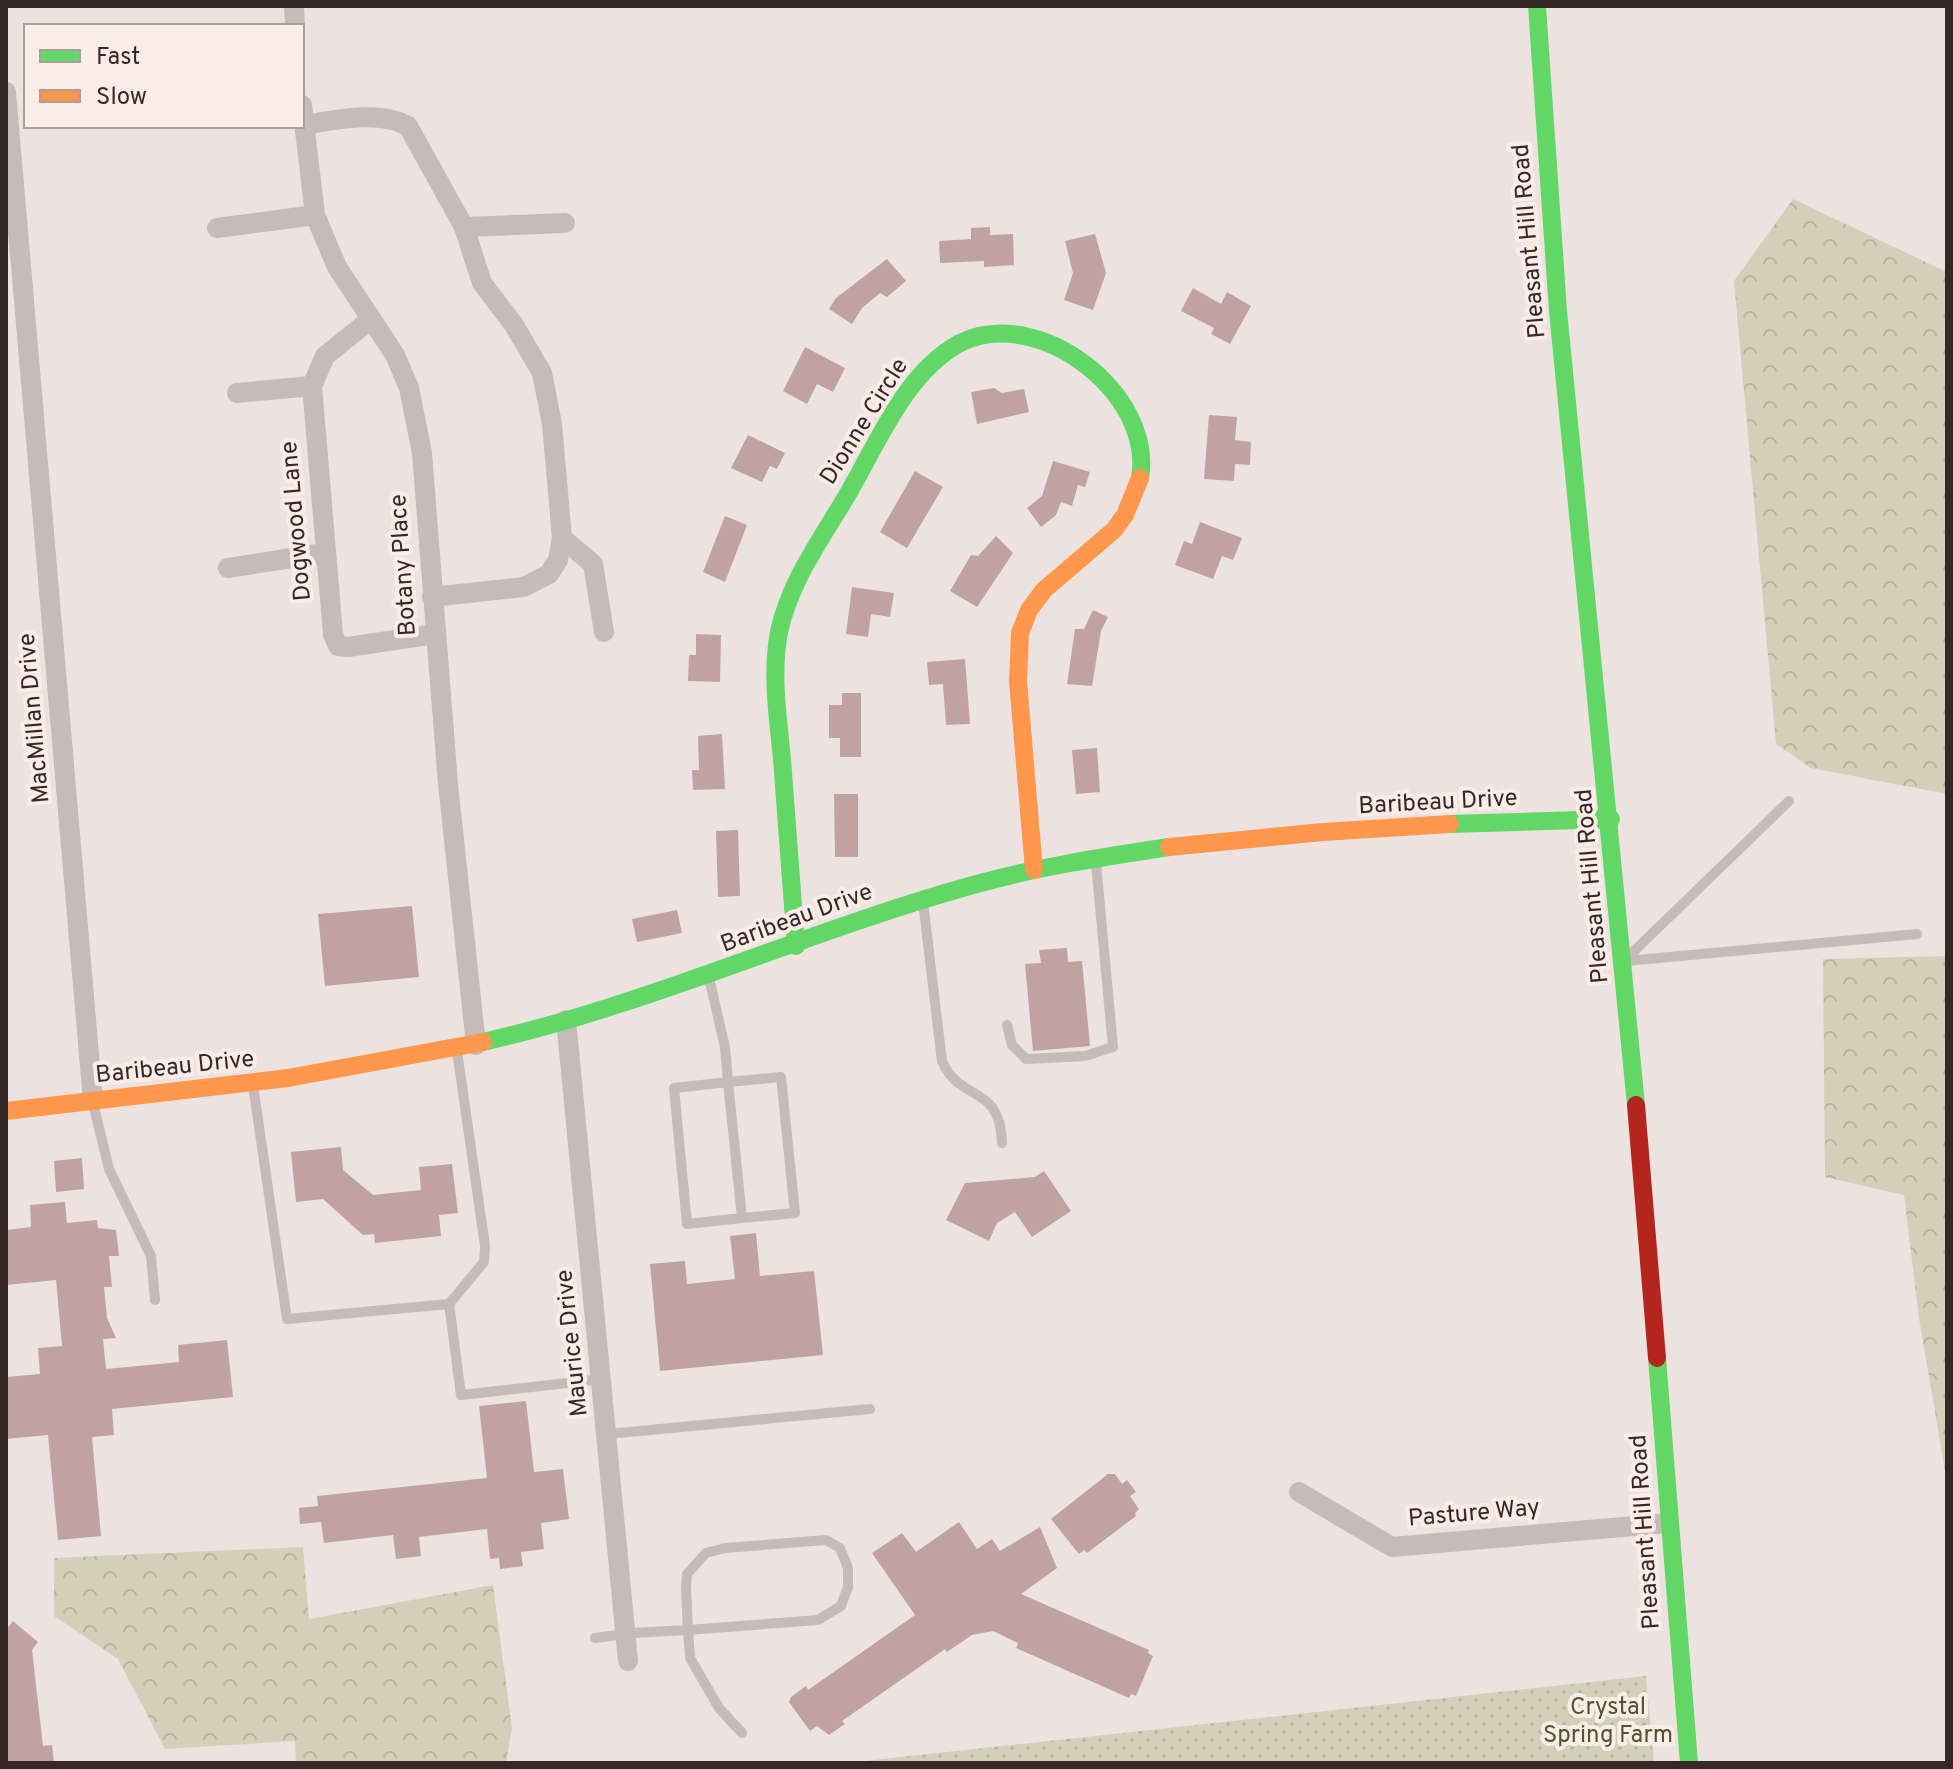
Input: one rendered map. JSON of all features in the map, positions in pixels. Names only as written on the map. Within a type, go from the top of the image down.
[{"type":"street","name":"Pleasant Hill Road","points":[[1537,6],[1547,188],[1624,961],[1650,1251],[1689,1763]]},
{"type":"street","name":"MacMillan Drive","points":[[6,92],[93,1101]]},
{"type":"street","points":[[304,115],[395,119],[408,126],[464,227],[482,283],[514,325],[542,373],[552,424],[562,538],[558,560],[549,574],[524,587],[432,597]]},
{"type":"street","name":"Botany Place","points":[[304,123],[315,215],[337,267],[395,355],[409,388],[422,453],[464,956],[466,1047]]},
{"type":"street","points":[[217,228],[315,215]]},
{"type":"street","points":[[464,227],[565,223]]},
{"type":"street","points":[[237,393],[312,386],[325,356],[371,319]]},
{"type":"street","name":"Dionne Circle","points":[[796,946],[776,680],[783,616],[812,556],[907,391],[943,352],[960,342],[980,336],[1023,337],[1044,342],[1081,362],[1123,401],[1132,416],[1142,449],[1141,480],[1122,524],[1111,537],[1048,584],[1026,615],[1021,632],[1017,649],[1034,870]]},
{"type":"street","name":"Dogwood Lane","points":[[312,386],[324,553],[333,634],[338,646],[435,634]]},
{"type":"street","points":[[562,538],[593,564],[604,632]]},
{"type":"street","points":[[228,568],[324,553]]},
{"type":"street","name":"Baribeau Drive","points":[[6,1111],[314,1076],[466,1047],[709,976],[923,900],[1034,870],[1095,858],[1221,839],[1611,819]]},
{"type":"street","name":"Maurice Drive","points":[[566,1020],[628,1661]]},
{"type":"street","name":"Pasture Way","points":[[1299,1492],[1392,1547],[1669,1523]]},
{"type":"lane","points":[[1624,961],[1789,801]]},
{"type":"lane","points":[[1007,1025],[1012,1045],[1026,1059],[1085,1056],[1113,1047],[1095,858]]},
{"type":"lane","points":[[923,900],[942,1061],[947,1073],[988,1101],[998,1113],[1002,1143]]},
{"type":"lane","points":[[1624,961],[1917,934]]},
{"type":"lane","points":[[709,976],[725,1047],[742,1218]]},
{"type":"lane","points":[[253,1083],[287,1319],[449,1304],[484,1262],[466,1047]]},
{"type":"lane","points":[[781,1077],[795,1213],[687,1224],[674,1088],[728,1082],[781,1077]]},
{"type":"lane","points":[[93,1101],[109,1169],[151,1256],[155,1300]]},
{"type":"lane","points":[[449,1304],[461,1395],[602,1379]]},
{"type":"lane","points":[[608,1434],[870,1409]]},
{"type":"lane","points":[[595,1638],[625,1634],[688,1630],[818,1620],[841,1606],[848,1587],[848,1568],[840,1548],[826,1540],[800,1540],[706,1553],[687,1574],[688,1630],[690,1658],[705,1687],[742,1733]]},
{"type":"green space","points":[[1793,199],[1947,272],[1947,794],[1811,768],[1776,744],[1734,281]]},
{"type":"green space","points":[[1947,956],[1947,1483],[1919,1318],[1904,1195],[1825,1177],[1823,959]]},
{"type":"green space","points":[[303,1547],[309,1619],[493,1585],[512,1728],[506,1763],[296,1763],[295,1741],[165,1749],[118,1659],[54,1616],[54,1558]]},
{"type":"green space","name":"Crystal Spring Farm","points":[[1646,1676],[1654,1763],[846,1763]]},
{"type":"building","points":[[990,227],[990,235],[1013,234],[1014,265],[984,267],[984,261],[940,263],[939,241],[971,239],[971,228]]},
{"type":"building","points":[[1095,234],[1106,273],[1093,310],[1064,300],[1073,273],[1065,241]]},
{"type":"building","points":[[887,259],[906,281],[887,297],[880,293],[862,308],[852,324],[829,309],[836,298]]},
{"type":"building","points":[[1193,288],[1221,304],[1227,292],[1251,306],[1230,344],[1211,334],[1214,328],[1181,311]]},
{"type":"building","points":[[805,347],[845,368],[833,392],[817,384],[807,404],[783,391]]},
{"type":"building","points":[[994,388],[1002,393],[1024,389],[1029,412],[977,424],[971,392]]},
{"type":"building","points":[[1209,415],[1237,417],[1235,440],[1251,442],[1250,465],[1235,464],[1234,481],[1204,479]]},
{"type":"building","points":[[748,435],[785,453],[777,469],[770,466],[762,482],[731,468]]},
{"type":"building","points":[[1053,461],[1090,472],[1085,487],[1078,485],[1072,506],[1061,502],[1056,515],[1041,527],[1027,508],[1042,496]]},
{"type":"building","points":[[915,471],[943,487],[907,548],[880,532]]},
{"type":"building","points":[[725,516],[747,525],[725,582],[703,572]]},
{"type":"building","points":[[1200,522],[1242,538],[1233,560],[1222,556],[1213,579],[1175,565],[1184,541],[1192,544]]},
{"type":"building","points":[[996,536],[1013,553],[977,607],[950,591],[971,555],[978,556]]},
{"type":"building","points":[[852,587],[894,593],[890,617],[871,614],[868,637],[846,634]]},
{"type":"building","points":[[1093,610],[1108,617],[1101,631],[1092,686],[1067,684],[1075,629],[1084,629]]},
{"type":"building","points":[[696,634],[721,635],[720,682],[688,681],[689,655],[696,655]]},
{"type":"building","points":[[965,659],[970,724],[946,725],[943,684],[929,685],[927,662]]},
{"type":"building","points":[[842,693],[861,693],[861,757],[840,757],[840,738],[829,738],[829,705],[842,705]]},
{"type":"building","points":[[722,734],[725,789],[693,790],[692,770],[699,770],[698,736]]},
{"type":"building","points":[[1097,748],[1100,792],[1076,794],[1072,750]]},
{"type":"building","points":[[834,794],[858,794],[858,857],[835,857]]},
{"type":"building","points":[[738,830],[740,896],[718,897],[716,831]]},
{"type":"building","points":[[412,906],[419,977],[325,986],[318,914]]},
{"type":"building","points":[[677,910],[682,933],[637,942],[632,919]]},
{"type":"building","points":[[1067,948],[1068,962],[1082,961],[1090,1046],[1033,1051],[1025,964],[1041,963],[1039,950]]},
{"type":"building","points":[[341,1147],[343,1170],[373,1195],[421,1190],[419,1167],[452,1164],[458,1213],[439,1215],[441,1236],[375,1243],[374,1234],[363,1235],[323,1199],[296,1202],[291,1152]]},
{"type":"building","points":[[82,1158],[84,1189],[56,1192],[54,1161]]},
{"type":"building","points":[[1044,1171],[1071,1211],[1032,1237],[1015,1212],[997,1223],[989,1241],[946,1220],[965,1183],[1035,1177]]},
{"type":"building","points":[[65,1202],[67,1223],[97,1220],[98,1228],[116,1230],[119,1256],[109,1256],[112,1287],[104,1287],[107,1318],[116,1338],[103,1339],[106,1369],[179,1362],[178,1345],[227,1340],[233,1397],[112,1409],[114,1435],[92,1437],[101,1536],[58,1540],[48,1435],[6,1439],[6,1377],[40,1374],[38,1348],[62,1346],[56,1280],[6,1285],[6,1230],[31,1227],[30,1205]]},
{"type":"building","points":[[756,1233],[760,1276],[814,1271],[823,1355],[660,1371],[650,1264],[685,1261],[687,1284],[735,1279],[730,1236]]},
{"type":"building","points":[[526,1401],[534,1472],[563,1469],[569,1519],[541,1523],[544,1549],[521,1552],[523,1566],[500,1569],[499,1558],[490,1559],[487,1529],[419,1537],[421,1556],[396,1559],[393,1535],[324,1543],[321,1522],[300,1524],[299,1508],[318,1506],[317,1496],[487,1478],[479,1406]]},
{"type":"building","points":[[1108,1474],[1115,1474],[1122,1484],[1127,1480],[1136,1492],[1130,1496],[1139,1509],[1136,1516],[1087,1553],[1084,1550],[1079,1554],[1051,1519]]},
{"type":"building","points":[[959,1522],[977,1549],[992,1539],[1000,1551],[1040,1527],[1057,1568],[1021,1594],[1149,1650],[1148,1653],[1153,1656],[1136,1696],[1131,1694],[1129,1698],[1016,1648],[1018,1643],[993,1631],[972,1635],[947,1652],[945,1649],[842,1721],[845,1724],[829,1735],[817,1726],[810,1731],[789,1702],[791,1697],[806,1686],[808,1690],[915,1615],[872,1553],[902,1533],[916,1552]]},
{"type":"building","points":[[13,1621],[38,1642],[32,1650],[43,1746],[52,1745],[54,1763],[6,1763],[6,1630]]},
{"type":"traffic: fast","points":[[1537,6],[1558,311],[1636,1105]]},
{"type":"traffic: fast","points":[[796,946],[776,696],[779,632],[791,595],[808,559],[909,390],[924,371],[960,343],[990,334],[1023,336],[1055,346],[1084,364],[1110,388],[1129,416],[1140,446],[1140,478]]},
{"type":"traffic: fast","points":[[1450,824],[1611,819]]},
{"type":"traffic: fast","points":[[483,1042],[607,1008],[911,903],[973,885],[1046,868],[1169,847]]},
{"type":"traffic: fast","points":[[1657,1358],[1689,1763]]},
{"type":"traffic: slow","points":[[1034,870],[1018,681],[1020,633],[1029,610],[1044,590],[1114,530],[1125,515],[1140,478]]},
{"type":"traffic: slow","points":[[1169,847],[1450,824]]},
{"type":"traffic: slow","points":[[6,1111],[288,1078],[483,1042]]},
{"type":"traffic: jam","points":[[1636,1105],[1657,1358]]}]
